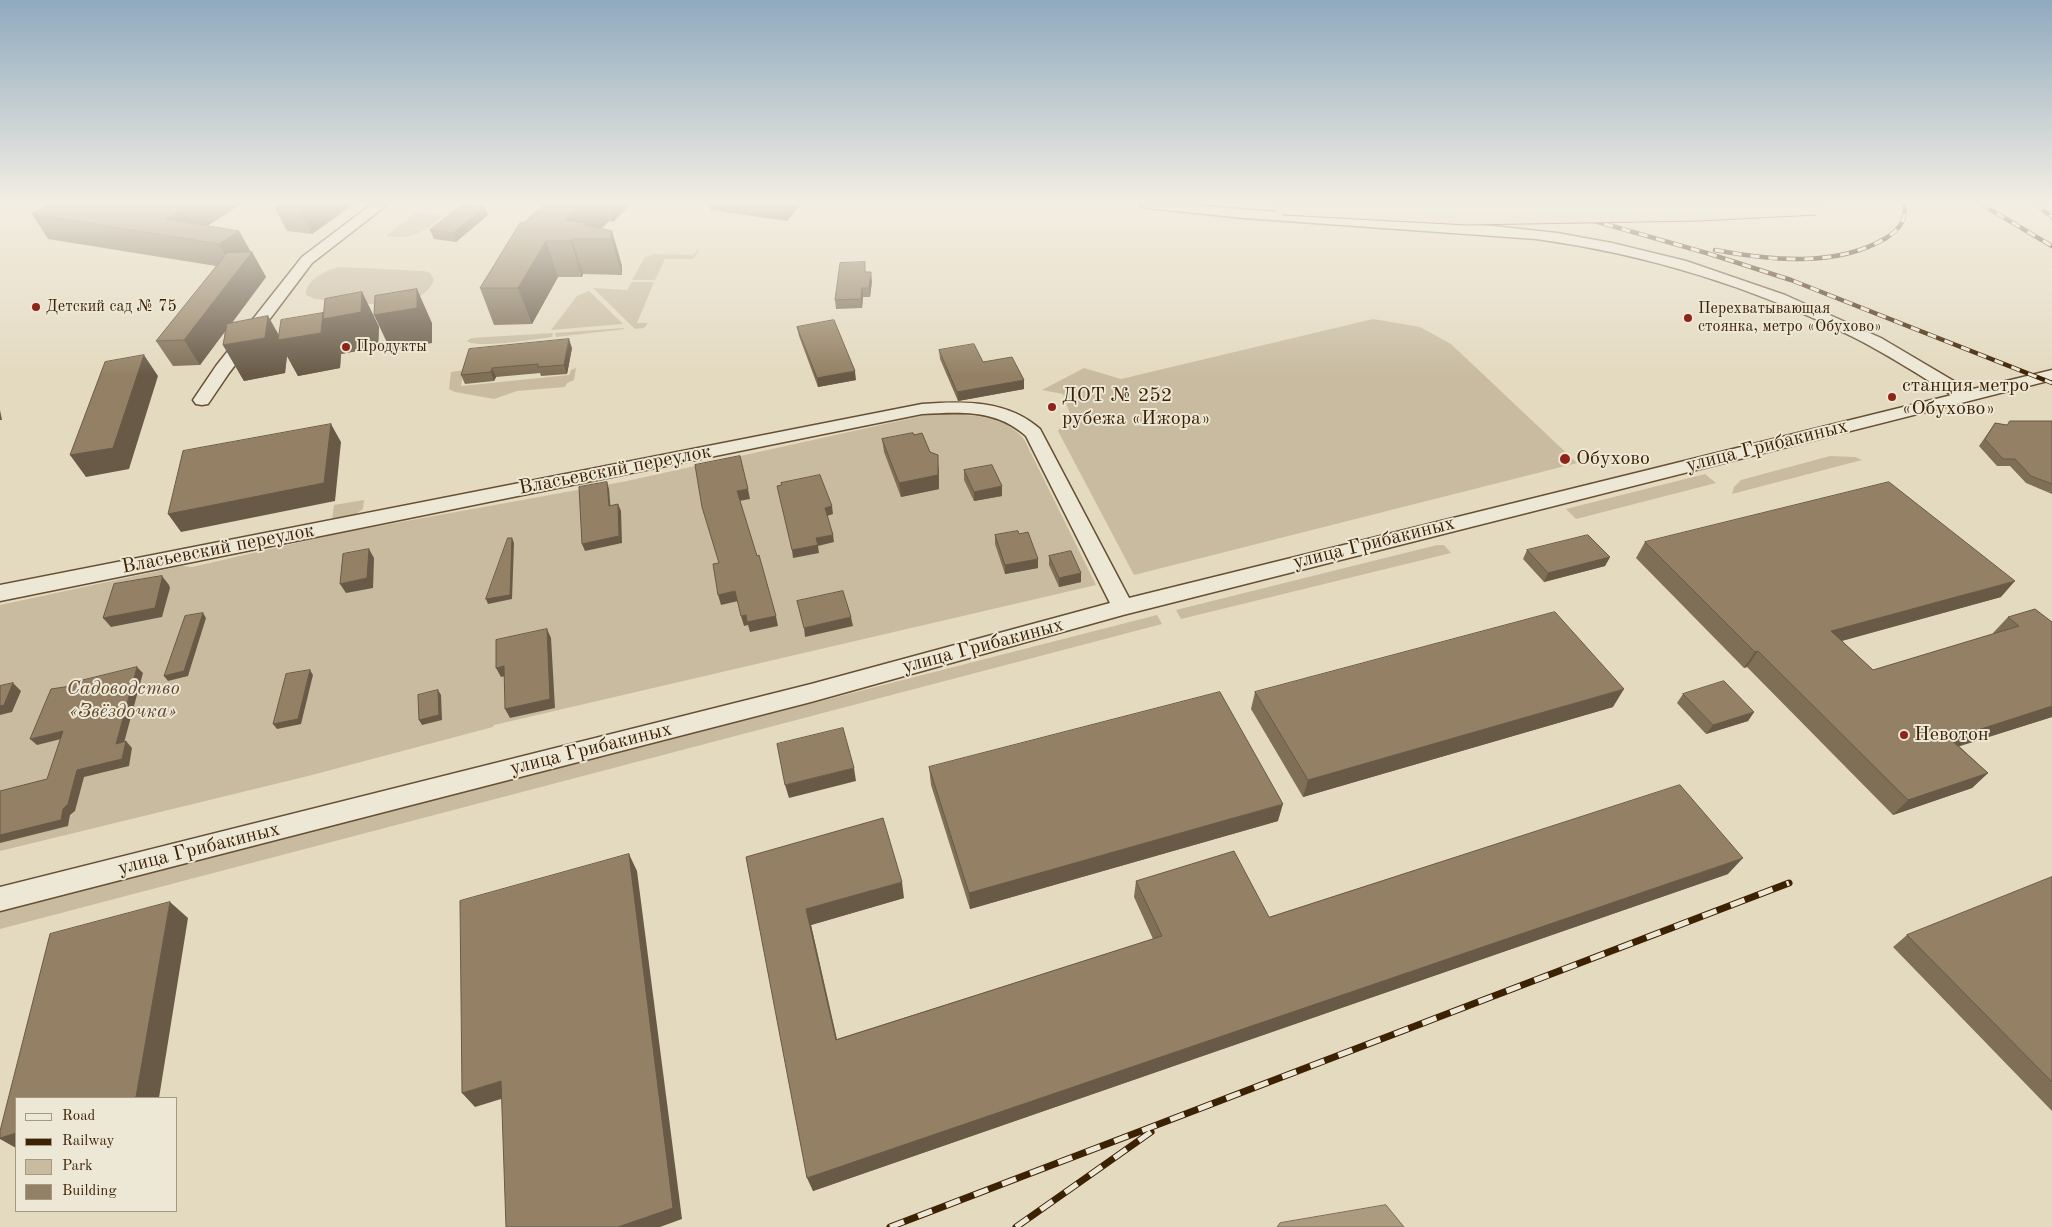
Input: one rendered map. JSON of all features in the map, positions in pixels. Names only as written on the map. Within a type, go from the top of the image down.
[{"type":"street","points":[[202,400],[222,370],[306,261]]},
{"type":"street","points":[[1665,261],[1700,271],[1796,304],[1845,327],[1966,396]]},
{"type":"street","name":"улица Грибакиных","points":[[0,899],[811,693],[1123,607],[2052,375]]},
{"type":"street","name":"Власьевский переулок","points":[[0,593],[904,412],[942,408],[1008,415],[1023,423],[1034,433],[1123,607]]},
{"type":"green space","points":[[643,261],[664,261],[655,280],[632,280]]},
{"type":"green space","points":[[339,267],[424,271],[430,273],[434,279],[427,291],[415,298],[399,303],[362,304],[315,299],[306,295],[309,285],[313,280],[323,273]]},
{"type":"green space","points":[[632,282],[654,282],[637,323],[648,323],[644,328],[635,329],[593,288],[627,290]]},
{"type":"green space","points":[[589,291],[623,324],[551,330],[577,296]]},
{"type":"green space","points":[[1373,319],[1420,327],[1451,344],[1577,463],[1134,575],[1058,431],[1070,414],[1063,394],[1042,390],[1084,368],[1121,379]]},
{"type":"green space","points":[[625,329],[556,337],[555,333]]},
{"type":"green space","points":[[553,333],[552,337],[507,343],[482,344],[467,341],[471,338]]},
{"type":"green space","points":[[576,368],[574,380],[567,383],[565,387],[517,391],[494,399],[455,392],[449,389],[451,372],[464,370],[461,386],[569,375],[571,370]]},
{"type":"green space","name":"Садоводство «Звёздочка»","points":[[935,413],[972,415],[994,420],[1015,430],[1024,439],[1096,585],[494,725],[493,727],[308,776],[0,851],[0,605],[182,566],[192,567],[340,533],[627,481]]},
{"type":"green space","points":[[1830,456],[1855,457],[1862,460],[1732,494],[1734,487],[1741,480]]},
{"type":"green space","points":[[1705,474],[1716,483],[1576,519],[1566,509]]},
{"type":"green space","points":[[364,500],[363,509],[353,516],[332,520],[334,505]]},
{"type":"green space","points":[[1437,545],[1444,545],[1451,553],[1181,619],[1176,610]]},
{"type":"green space","points":[[1157,615],[1162,624],[0,929],[0,911]]},
{"type":"shaded area","points":[[1386,1205],[1404,1227],[1277,1227],[1280,1223]]},
{"type":"building","points":[[220,261],[245,261],[184,340],[156,341]]},
{"type":"building","points":[[496,261],[534,261],[518,288],[480,288]]},
{"type":"building","points":[[865,262],[865,272],[871,272],[869,288],[862,288],[861,299],[835,300],[840,263]]},
{"type":"building","points":[[417,289],[417,308],[374,315],[375,296]]},
{"type":"building","points":[[362,292],[361,312],[323,319],[325,299]]},
{"type":"building","points":[[323,313],[321,333],[278,340],[281,320]]},
{"type":"building","points":[[268,316],[265,338],[223,345],[227,324]]},
{"type":"building","points":[[834,320],[855,371],[817,378],[797,327]]},
{"type":"building","points":[[569,339],[564,365],[538,367],[538,364],[492,368],[491,372],[461,375],[469,349]]},
{"type":"building","points":[[974,344],[983,362],[1012,357],[1024,380],[957,392],[939,350]]},
{"type":"building","points":[[144,355],[113,448],[70,455],[105,362]]},
{"type":"building","points":[[2010,421],[2052,421],[2052,484],[2031,476],[2015,459],[2003,459],[1985,439],[1995,423],[2007,425]]},
{"type":"building","points":[[331,424],[324,483],[168,514],[183,451]]},
{"type":"building","points":[[913,433],[914,435],[922,433],[930,452],[938,455],[938,475],[899,483],[882,439]]},
{"type":"building","points":[[740,456],[748,489],[737,491],[757,556],[759,555],[776,616],[747,622],[746,615],[741,616],[735,591],[718,595],[713,564],[719,563],[702,507],[695,465]]},
{"type":"building","points":[[992,465],[1002,486],[974,492],[964,470]]},
{"type":"building","points":[[820,475],[832,506],[825,508],[833,535],[816,538],[818,545],[792,550],[777,486],[782,485],[781,483]]},
{"type":"building","points":[[607,482],[609,506],[618,504],[619,536],[582,544],[579,487]]},
{"type":"building","points":[[1889,482],[2015,581],[1831,631],[1873,670],[2019,626],[2008,617],[2035,609],[2052,622],[2052,706],[1950,739],[1988,773],[1908,800],[1645,542]]},
{"type":"building","points":[[1018,531],[1019,534],[1028,532],[1038,559],[1005,565],[995,535]]},
{"type":"building","points":[[1588,535],[1610,557],[1548,573],[1527,550]]},
{"type":"building","points":[[508,538],[512,538],[510,595],[486,599]]},
{"type":"building","points":[[369,549],[367,578],[340,584],[343,554]]},
{"type":"building","points":[[1071,551],[1081,573],[1059,578],[1049,556]]},
{"type":"building","points":[[162,576],[155,608],[103,618],[114,584]]},
{"type":"building","points":[[843,591],[851,617],[804,628],[797,601]]},
{"type":"building","points":[[1555,612],[1624,689],[1308,780],[1255,692]]},
{"type":"building","points":[[203,613],[184,671],[164,676],[185,616]]},
{"type":"building","points":[[547,629],[550,699],[505,709],[504,666],[496,668],[496,640]]},
{"type":"building","points":[[137,667],[116,744],[126,741],[122,759],[77,770],[68,804],[63,809],[61,820],[0,835],[0,791],[47,779],[63,731],[30,739],[51,689],[71,686],[72,683]]},
{"type":"building","points":[[310,670],[298,719],[273,724],[286,674]]},
{"type":"building","points":[[1724,681],[1754,712],[1713,725],[1683,694]]},
{"type":"building","points":[[13,683],[4,705],[0,706],[0,686]]},
{"type":"building","points":[[438,690],[439,715],[419,720],[418,695]]},
{"type":"building","points":[[1220,692],[1283,804],[969,893],[929,767]]},
{"type":"building","points":[[843,728],[854,768],[785,785],[777,744]]},
{"type":"building","points":[[1680,785],[1743,858],[807,1178],[746,857],[883,818],[902,882],[806,909],[836,1040],[1162,936],[1136,881],[1234,851],[1269,917]]},
{"type":"building","points":[[629,854],[673,1208],[618,1227],[506,1227],[501,1081],[462,1093],[460,901]]},
{"type":"building","points":[[2052,877],[2052,1082],[1907,935]]},
{"type":"building","points":[[170,902],[136,1097],[15,1097],[15,1133],[0,1138],[0,1131],[50,934]]},
{"type":"railway","points":[[1733,261],[1791,280],[2052,383]]},
{"type":"railway","points":[[890,1227],[1789,883]]},
{"type":"railway","points":[[1016,1227],[1151,1132]]},
{"type":"place","name":"Детский сад № 75","points":[[36,307]]},
{"type":"place","name":"Перехватывающая стоянка, метро «Обухово»","points":[[1688,318]]},
{"type":"place","name":"Продукты","points":[[346,347]]},
{"type":"place","name":"станция метро «Обухово»","points":[[1892,397]]},
{"type":"place","name":"ДОТ № 252 рубежа «Ижора»","points":[[1052,407]]},
{"type":"place","name":"Обухово","points":[[1565,459]]},
{"type":"place","name":"Невотон","points":[[1904,735]]}]
